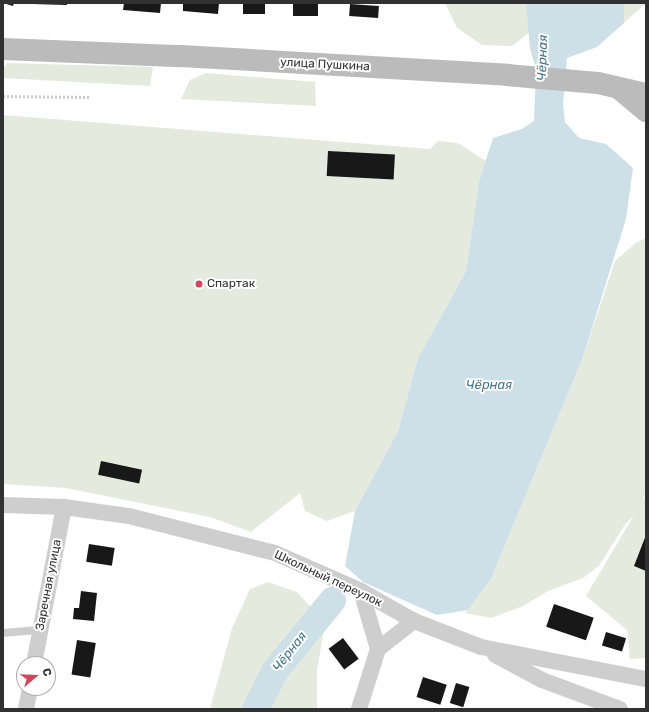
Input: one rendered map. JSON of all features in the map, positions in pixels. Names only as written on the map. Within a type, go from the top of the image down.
[{"type":"main road","name":"улица Пушкина","points":[[3,49],[181,56],[507,75],[598,82],[620,89],[646,94]]},
{"type":"main road","points":[[620,89],[646,111]]},
{"type":"street","name":"Школьный переулок","points":[[3,505],[64,507],[129,516],[275,553],[361,591],[414,621],[481,647],[646,679]]},
{"type":"street","name":"Заречная улица","points":[[36,656],[64,507]]},
{"type":"street","points":[[361,591],[378,649]]},
{"type":"street","points":[[358,709],[378,649],[414,621]]},
{"type":"street","points":[[481,647],[542,680],[620,709]]},
{"type":"street","points":[[26,709],[28,696]]},
{"type":"lane","points":[[3,632],[41,630]]},
{"type":"path","points":[[3,96],[89,97]]},
{"type":"shaded area","points":[[445,3],[526,3],[530,32],[512,46],[482,45],[457,28]]},
{"type":"shaded area","points":[[624,3],[646,3],[624,23]]},
{"type":"shaded area","points":[[7,63],[153,67],[150,86],[3,78],[3,69]]},
{"type":"shaded area","points":[[206,73],[315,82],[316,106],[181,99],[190,80]]},
{"type":"shaded area","name":"Спартак","points":[[3,115],[430,149],[438,141],[458,143],[486,161],[479,181],[466,271],[418,358],[398,431],[355,511],[327,521],[305,511],[300,493],[251,532],[210,517],[66,488],[3,484]]},
{"type":"shaded area","points":[[646,238],[646,491],[642,502],[646,496],[646,658],[630,659],[627,630],[586,596],[634,515],[624,526],[599,566],[583,578],[548,591],[521,607],[491,618],[465,613],[491,579],[583,357],[615,261],[637,242]]},
{"type":"shaded area","points":[[268,582],[297,592],[325,623],[317,670],[317,709],[210,709],[232,628],[250,589]]},
{"type":"water","name":"Чёрная","points":[[526,3],[624,3],[624,23],[597,47],[567,58],[563,104],[565,122],[579,138],[606,144],[633,168],[626,219],[583,357],[491,579],[468,610],[437,615],[363,582],[345,566],[355,511],[398,431],[418,358],[466,271],[479,181],[493,138],[522,129],[534,121],[536,68],[530,49]]},
{"type":"building","points":[[3,3],[14,3],[13,6]]},
{"type":"building","points":[[67,3],[67,5],[32,4]]},
{"type":"building","points":[[124,3],[161,3],[160,13],[123,10]]},
{"type":"building","points":[[183,3],[219,3],[218,14],[183,11]]},
{"type":"building","points":[[243,3],[265,3],[265,14],[243,14]]},
{"type":"building","points":[[293,3],[318,3],[318,16],[293,16]]},
{"type":"building","points":[[350,4],[379,6],[378,18],[349,16]]},
{"type":"building","points":[[328,151],[395,155],[394,179],[327,176]]},
{"type":"building","points":[[101,461],[142,470],[139,483],[98,475]]},
{"type":"building","points":[[646,535],[646,571],[634,566]]},
{"type":"building","points":[[89,544],[115,548],[112,566],[86,562]]},
{"type":"building","points":[[81,591],[97,593],[94,621],[73,619],[74,608],[79,608]]},
{"type":"building","points":[[554,604],[594,618],[586,640],[546,627]]},
{"type":"building","points":[[606,632],[626,638],[622,652],[602,645]]},
{"type":"building","points":[[343,638],[359,659],[344,670],[329,649]]},
{"type":"building","points":[[77,640],[96,643],[90,678],[72,675]]},
{"type":"building","points":[[423,677],[447,685],[440,705],[417,697]]},
{"type":"building","points":[[456,683],[469,687],[463,707],[450,703]]},
{"type":"waterway","name":"Чёрная","points":[[255,709],[274,671],[332,600]]},
{"type":"place","name":"Спартак","points":[[199,284]]}]
